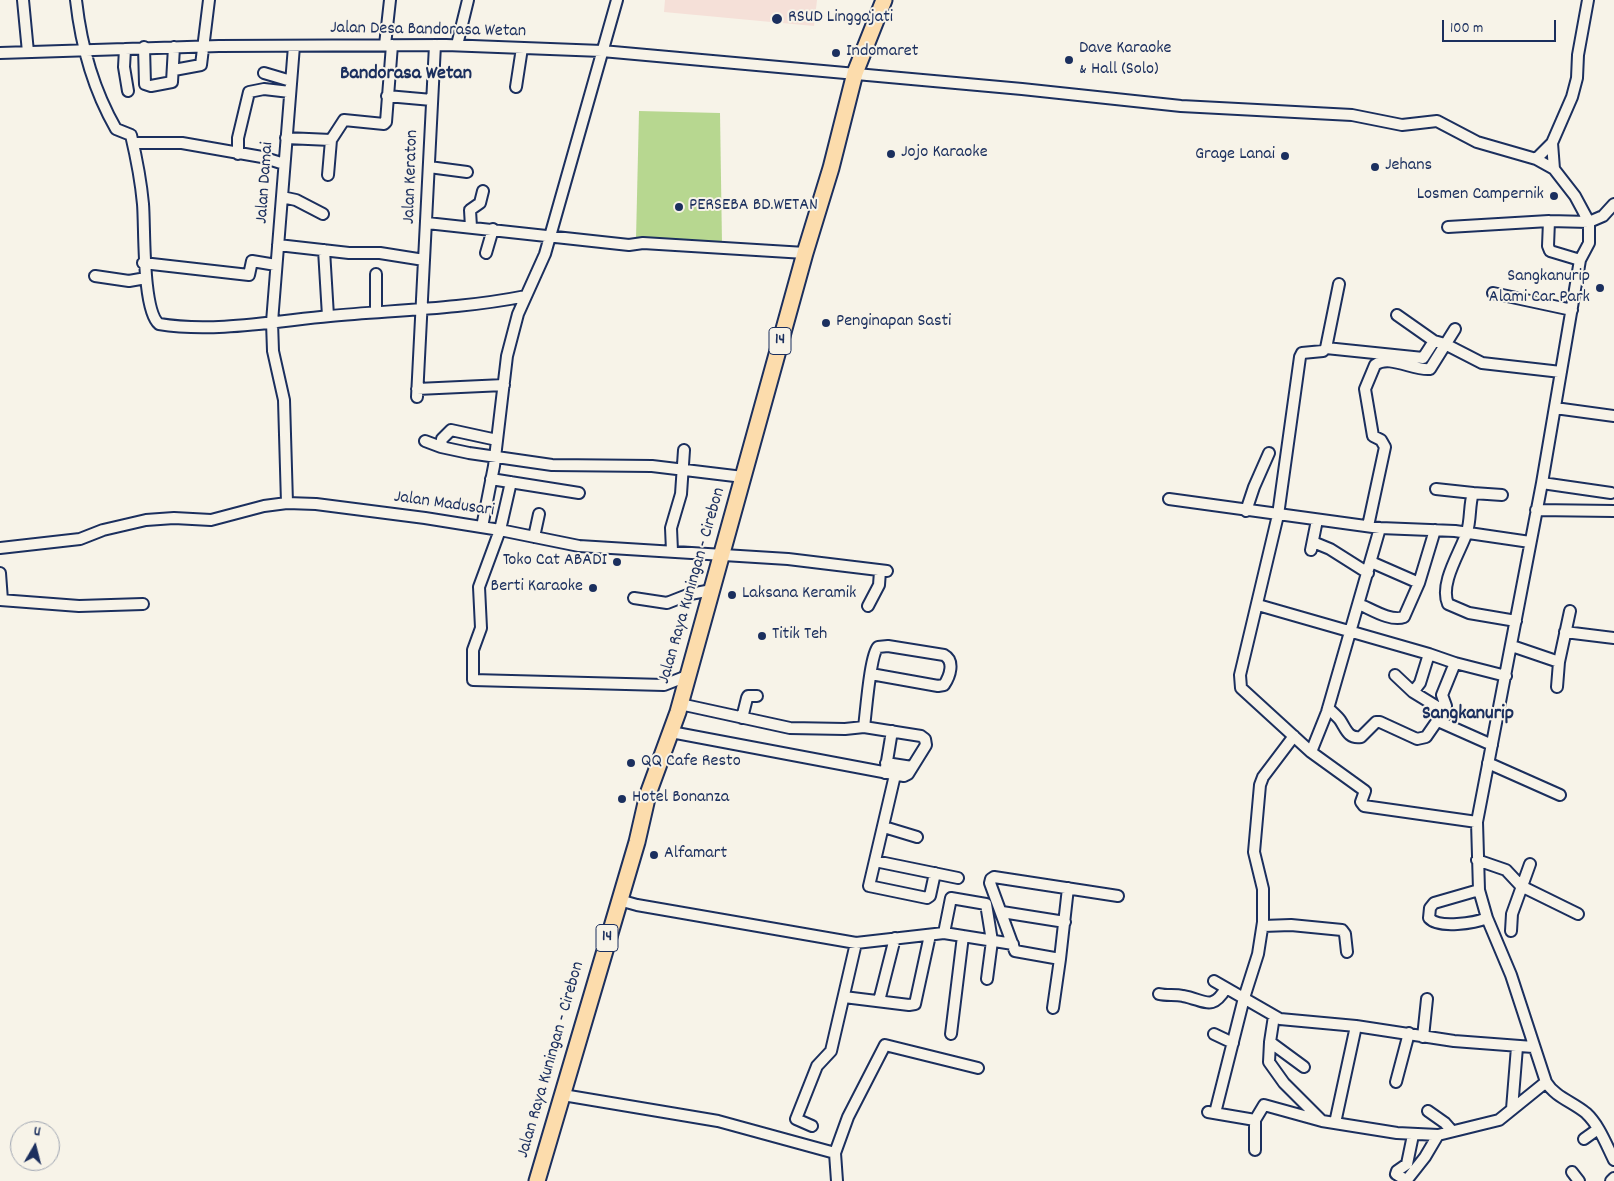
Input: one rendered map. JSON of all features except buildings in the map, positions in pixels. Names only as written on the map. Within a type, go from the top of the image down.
[{"type":"highway","name":"Jalan Raya Kuningan - Cirebon","points":[[536,1181],[563,1095],[648,794],[671,732],[712,590],[805,253],[831,168],[855,73],[884,0]]},
{"type":"street","points":[[23,0],[28,52]]},
{"type":"street","points":[[76,0],[84,50],[94,83],[114,126],[119,131],[130,134],[133,143],[142,203],[143,264],[154,315],[159,324],[205,326],[272,322],[475,305],[526,296]]},
{"type":"street","points":[[174,70],[201,65],[209,0]]},
{"type":"street","points":[[328,176],[331,140],[344,120],[384,124],[388,96],[390,0]]},
{"type":"street","points":[[458,46],[468,0]]},
{"type":"street","points":[[482,527],[495,457],[507,356],[518,314],[545,254],[617,0]]},
{"type":"street","points":[[1536,159],[1552,143],[1572,98],[1577,78],[1578,55],[1588,0]]},
{"type":"street","name":"Jalan Desa Bandorasa Wetan","points":[[0,53],[144,47],[388,45],[602,51],[855,73],[1181,106],[1352,115],[1402,125],[1437,121],[1478,142],[1536,159],[1554,168]]},
{"type":"street","name":"Jalan Keraton","points":[[435,45],[417,393],[504,384]]},
{"type":"street","name":"Jalan Damai","points":[[288,504],[285,408],[273,351],[272,322],[294,46]]},
{"type":"street","points":[[144,47],[145,84],[147,86],[170,84],[173,79],[174,70],[174,47]]},
{"type":"street","points":[[516,87],[522,48]]},
{"type":"street","points":[[125,49],[124,67],[128,91]]},
{"type":"street","points":[[264,73],[291,81]]},
{"type":"street","points":[[238,154],[239,131],[248,92],[264,89],[290,92]]},
{"type":"street","points":[[388,96],[432,100]]},
{"type":"street","points":[[286,138],[331,140]]},
{"type":"street","points":[[133,143],[182,143],[262,157],[284,164]]},
{"type":"street","points":[[1552,143],[1554,168],[1575,196],[1590,222],[1589,243],[1580,260],[1542,483],[1477,822],[1477,860],[1479,890],[1487,918],[1511,975],[1546,1082],[1554,1092],[1587,1114],[1598,1129],[1614,1160]]},
{"type":"street","points":[[429,168],[467,172]]},
{"type":"street","points":[[471,227],[470,210],[480,203],[483,191]]},
{"type":"street","points":[[282,197],[296,200],[323,214]]},
{"type":"street","points":[[1448,227],[1549,221],[1590,222],[1603,216],[1614,204]]},
{"type":"street","points":[[1549,221],[1548,246],[1550,251],[1580,260]]},
{"type":"street","points":[[427,223],[629,245],[643,243],[805,253]]},
{"type":"street","points":[[486,253],[493,229]]},
{"type":"street","points":[[278,245],[380,253],[424,260]]},
{"type":"street","points":[[324,250],[328,316]]},
{"type":"street","points":[[143,264],[250,275],[252,262],[276,265]]},
{"type":"street","points":[[376,274],[376,312]]},
{"type":"street","points":[[95,276],[129,281],[146,278]]},
{"type":"street","points":[[1326,348],[1339,284]]},
{"type":"street","points":[[1493,293],[1572,310]]},
{"type":"street","points":[[1397,315],[1434,341],[1446,344],[1482,363],[1561,372]]},
{"type":"street","points":[[1368,526],[1385,448],[1384,442],[1372,436],[1365,389],[1375,365],[1379,362],[1430,369],[1455,329]]},
{"type":"street","points":[[1434,341],[1423,358],[1326,348],[1324,351],[1302,353],[1278,515],[1240,675],[1241,688],[1312,752],[1366,791],[1361,802],[1364,806],[1477,822]]},
{"type":"street","points":[[1555,408],[1614,416]]},
{"type":"street","points":[[441,447],[445,434],[451,430],[497,440]]},
{"type":"street","points":[[425,440],[441,447],[495,457],[552,464],[652,466],[743,477]]},
{"type":"street","points":[[672,551],[671,528],[681,494],[684,450]]},
{"type":"street","points":[[1246,511],[1269,453]]},
{"type":"street","points":[[491,479],[579,493]]},
{"type":"street","points":[[511,482],[500,530],[479,587],[481,628],[473,650],[473,680],[668,685],[683,690],[742,718],[790,728],[845,730],[864,726],[925,738],[926,745],[908,774],[895,775],[886,768]]},
{"type":"street","points":[[1542,483],[1611,493]]},
{"type":"street","points":[[1436,489],[1502,495]]},
{"type":"street","points":[[1474,493],[1467,533],[1454,559],[1445,598],[1448,604],[1469,613],[1516,621]]},
{"type":"street","points":[[1168,499],[1380,528],[1435,530],[1530,542]]},
{"type":"street","name":"Jalan Madusari","points":[[0,548],[80,539],[146,520],[174,518],[211,520],[264,506],[316,504],[482,527],[579,546],[722,554],[884,571],[868,606]]},
{"type":"street","points":[[1536,510],[1614,511]]},
{"type":"street","points":[[534,536],[539,514]]},
{"type":"street","points":[[1317,520],[1312,546],[1330,549],[1368,573]]},
{"type":"street","points":[[1312,752],[1352,632],[1380,528]]},
{"type":"street","points":[[1359,604],[1399,619],[1404,617],[1419,582],[1435,530]]},
{"type":"street","points":[[1371,562],[1419,582]]},
{"type":"street","points":[[0,573],[1,600],[72,606],[143,604]]},
{"type":"street","points":[[634,598],[667,602],[690,594],[712,590]]},
{"type":"street","points":[[1258,605],[1429,654],[1454,663],[1506,676]]},
{"type":"street","points":[[1557,687],[1559,662],[1570,611]]},
{"type":"street","points":[[1565,632],[1614,638]]},
{"type":"street","points":[[864,726],[871,674],[875,650],[888,646],[944,654],[951,663],[947,681],[944,685],[938,686],[871,674]]},
{"type":"street","points":[[1512,646],[1559,662]]},
{"type":"street","points":[[1412,692],[1420,683],[1429,654]]},
{"type":"street","points":[[1328,708],[1341,721],[1346,732],[1358,738],[1376,722],[1380,722],[1417,739],[1426,737],[1446,706],[1442,695],[1454,663]]},
{"type":"street","points":[[1395,675],[1412,692],[1444,711]]},
{"type":"street","points":[[742,718],[746,698],[748,696],[757,696]]},
{"type":"street","points":[[1438,721],[1492,745]]},
{"type":"street","points":[[886,768],[892,731]]},
{"type":"street","points":[[671,732],[886,768],[912,767]]},
{"type":"street","points":[[1255,1120],[1211,1113],[1256,963],[1263,926],[1263,889],[1254,852],[1260,785],[1263,777],[1294,736]]},
{"type":"street","points":[[1488,763],[1560,795]]},
{"type":"street","points":[[895,775],[869,884],[873,888],[929,898],[935,873]]},
{"type":"street","points":[[884,827],[917,837]]},
{"type":"street","points":[[1477,860],[1506,870],[1521,886],[1578,914]]},
{"type":"street","points":[[875,861],[958,878]]},
{"type":"street","points":[[1511,931],[1512,914],[1530,864]]},
{"type":"street","points":[[1060,960],[1018,952],[1013,944],[990,883],[994,877],[1118,896]]},
{"type":"street","points":[[1053,1008],[1068,888]]},
{"type":"street","points":[[1479,890],[1434,904],[1430,908],[1429,918],[1433,922],[1442,924],[1464,923],[1487,918]]},
{"type":"street","points":[[944,933],[951,898],[986,904],[992,941],[987,979]]},
{"type":"street","points":[[618,900],[637,905],[856,943],[944,933],[1013,944]]},
{"type":"street","points":[[1002,912],[1065,922]]},
{"type":"street","points":[[1263,926],[1291,925],[1342,930],[1345,934],[1347,952]]},
{"type":"street","points":[[844,997],[915,1004],[930,934]]},
{"type":"street","points":[[950,1034],[963,936]]},
{"type":"street","points":[[879,1001],[895,938]]},
{"type":"street","points":[[812,1126],[796,1119],[817,1066],[831,1051],[856,943]]},
{"type":"street","points":[[1214,981],[1280,1019],[1356,1026],[1410,1033],[1422,1037],[1533,1047]]},
{"type":"street","points":[[1159,994],[1174,994],[1210,1004],[1216,1001],[1226,988]]},
{"type":"street","points":[[1422,1037],[1427,999]]},
{"type":"street","points":[[1274,1016],[1269,1062],[1284,1083],[1322,1121]]},
{"type":"street","points":[[1335,1122],[1356,1026]]},
{"type":"street","points":[[1396,1082],[1410,1033]]},
{"type":"street","points":[[1214,1034],[1233,1043]]},
{"type":"street","points":[[1270,1042],[1302,1063],[1304,1067]]},
{"type":"street","points":[[837,1181],[835,1153],[848,1117],[885,1045],[978,1068]]},
{"type":"street","points":[[1512,1109],[1517,1047]]},
{"type":"street","points":[[1255,1150],[1255,1120],[1264,1105],[1322,1121],[1412,1135],[1438,1135],[1490,1124],[1546,1082]]},
{"type":"street","points":[[563,1095],[718,1121],[835,1153]]},
{"type":"street","points":[[1428,1111],[1445,1123],[1452,1131]]},
{"type":"street","points":[[1584,1139],[1598,1129]]},
{"type":"street","points":[[1412,1135],[1406,1164],[1396,1172],[1398,1176],[1406,1181],[1425,1157],[1438,1135]]},
{"type":"street","points":[[1572,1172],[1579,1181]]},
{"type":"street","points":[[1611,1181],[1614,1178]]},
{"type":"shaded area","name":"RSUD Linggajati","points":[[665,0],[817,0],[814,26],[664,12]]},
{"type":"green space","name":"PERSEBA BD.WETAN","points":[[639,111],[720,113],[722,244],[636,239]]},
{"type":"place","name":"RSUD Linggajati","points":[[777,19]]},
{"type":"place","name":"Indomaret","points":[[836,53]]},
{"type":"place","name":"Dave Karaoke & Hall (Solo)","points":[[1069,60]]},
{"type":"place","name":"Jojo Karaoke","points":[[891,154]]},
{"type":"place","name":"Grage Lanai","points":[[1285,156]]},
{"type":"place","name":"Jehans","points":[[1375,167]]},
{"type":"place","name":"Losmen Campernik","points":[[1554,196]]},
{"type":"place","name":"PERSEBA BD.WETAN","points":[[679,207]]},
{"type":"place","name":"Sangkanurip Alami Car Park","points":[[1600,288]]},
{"type":"place","name":"Penginapan Sasti","points":[[826,323]]},
{"type":"place","name":"Toko Cat ABADI","points":[[617,562]]},
{"type":"place","name":"Berti Karaoke","points":[[593,588]]},
{"type":"place","name":"Laksana Keramik","points":[[732,595]]},
{"type":"place","name":"Titik Teh","points":[[762,636]]},
{"type":"place","name":"QQ Cafe Resto","points":[[631,763]]},
{"type":"place","name":"Hotel Bonanza","points":[[622,799]]},
{"type":"place","name":"Alfamart","points":[[654,855]]},
{"type":"district","name":"Bandorasa Wetan","points":[[406,75]]},
{"type":"district","name":"Sangkanurip","points":[[1468,715]]}]
